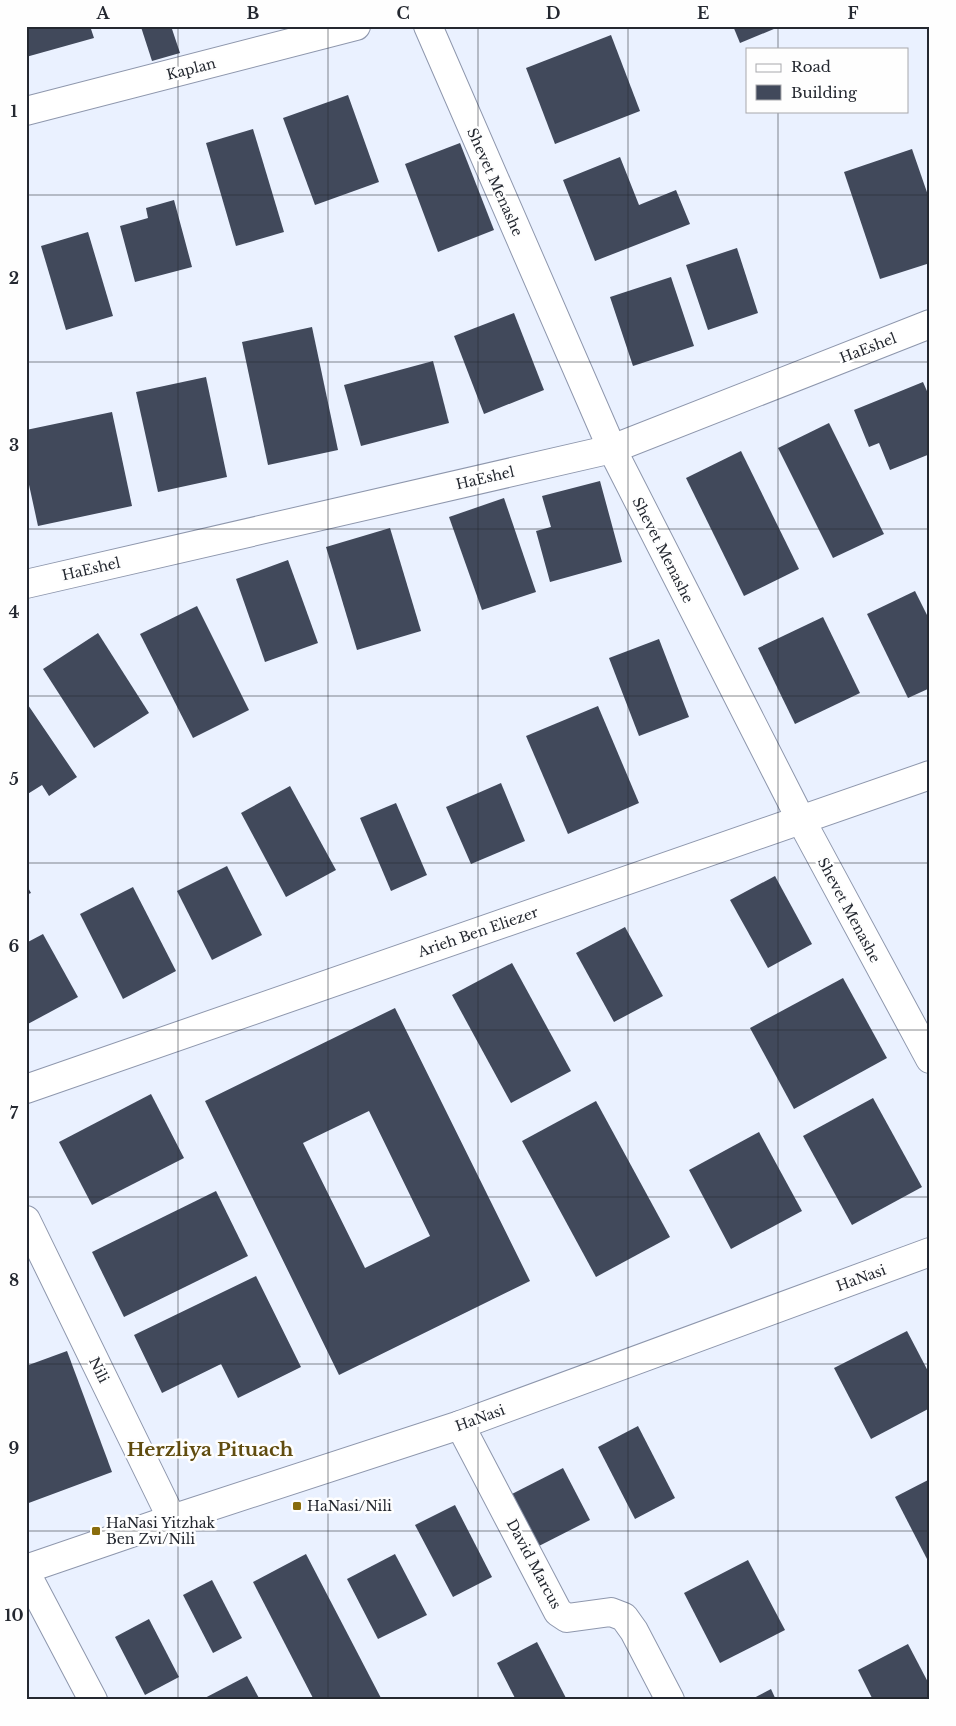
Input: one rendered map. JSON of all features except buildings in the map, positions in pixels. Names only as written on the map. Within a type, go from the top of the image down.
[{"type":"street","name":"Kaplan","points":[[26,111],[356,26]]},
{"type":"street","name":"Shevet Menashe","points":[[428,26],[612,449],[801,820],[930,1059]]},
{"type":"street","name":"HaEshel","points":[[26,584],[612,449],[930,324]]},
{"type":"street","name":"Arieh Ben Eliezer","points":[[26,1089],[930,775]]},
{"type":"street","name":"Nili","points":[[26,1220],[172,1519]]},
{"type":"street","name":"HaNasi","points":[[26,1569],[460,1425],[930,1252]]},
{"type":"street","name":"David Marcus","points":[[460,1425],[558,1612],[567,1618],[611,1612],[624,1617],[634,1631],[670,1700]]},
{"type":"street","points":[[26,1573],[93,1700]]},
{"type":"place","name":"HaNasi/Nili","points":[[297,1506]]},
{"type":"place","name":"HaNasi Yitzhak Ben Zvi/Nili","points":[[96,1531]]},
{"type":"district","name":"Herzliya Pituach","points":[[210,1449]]}]
